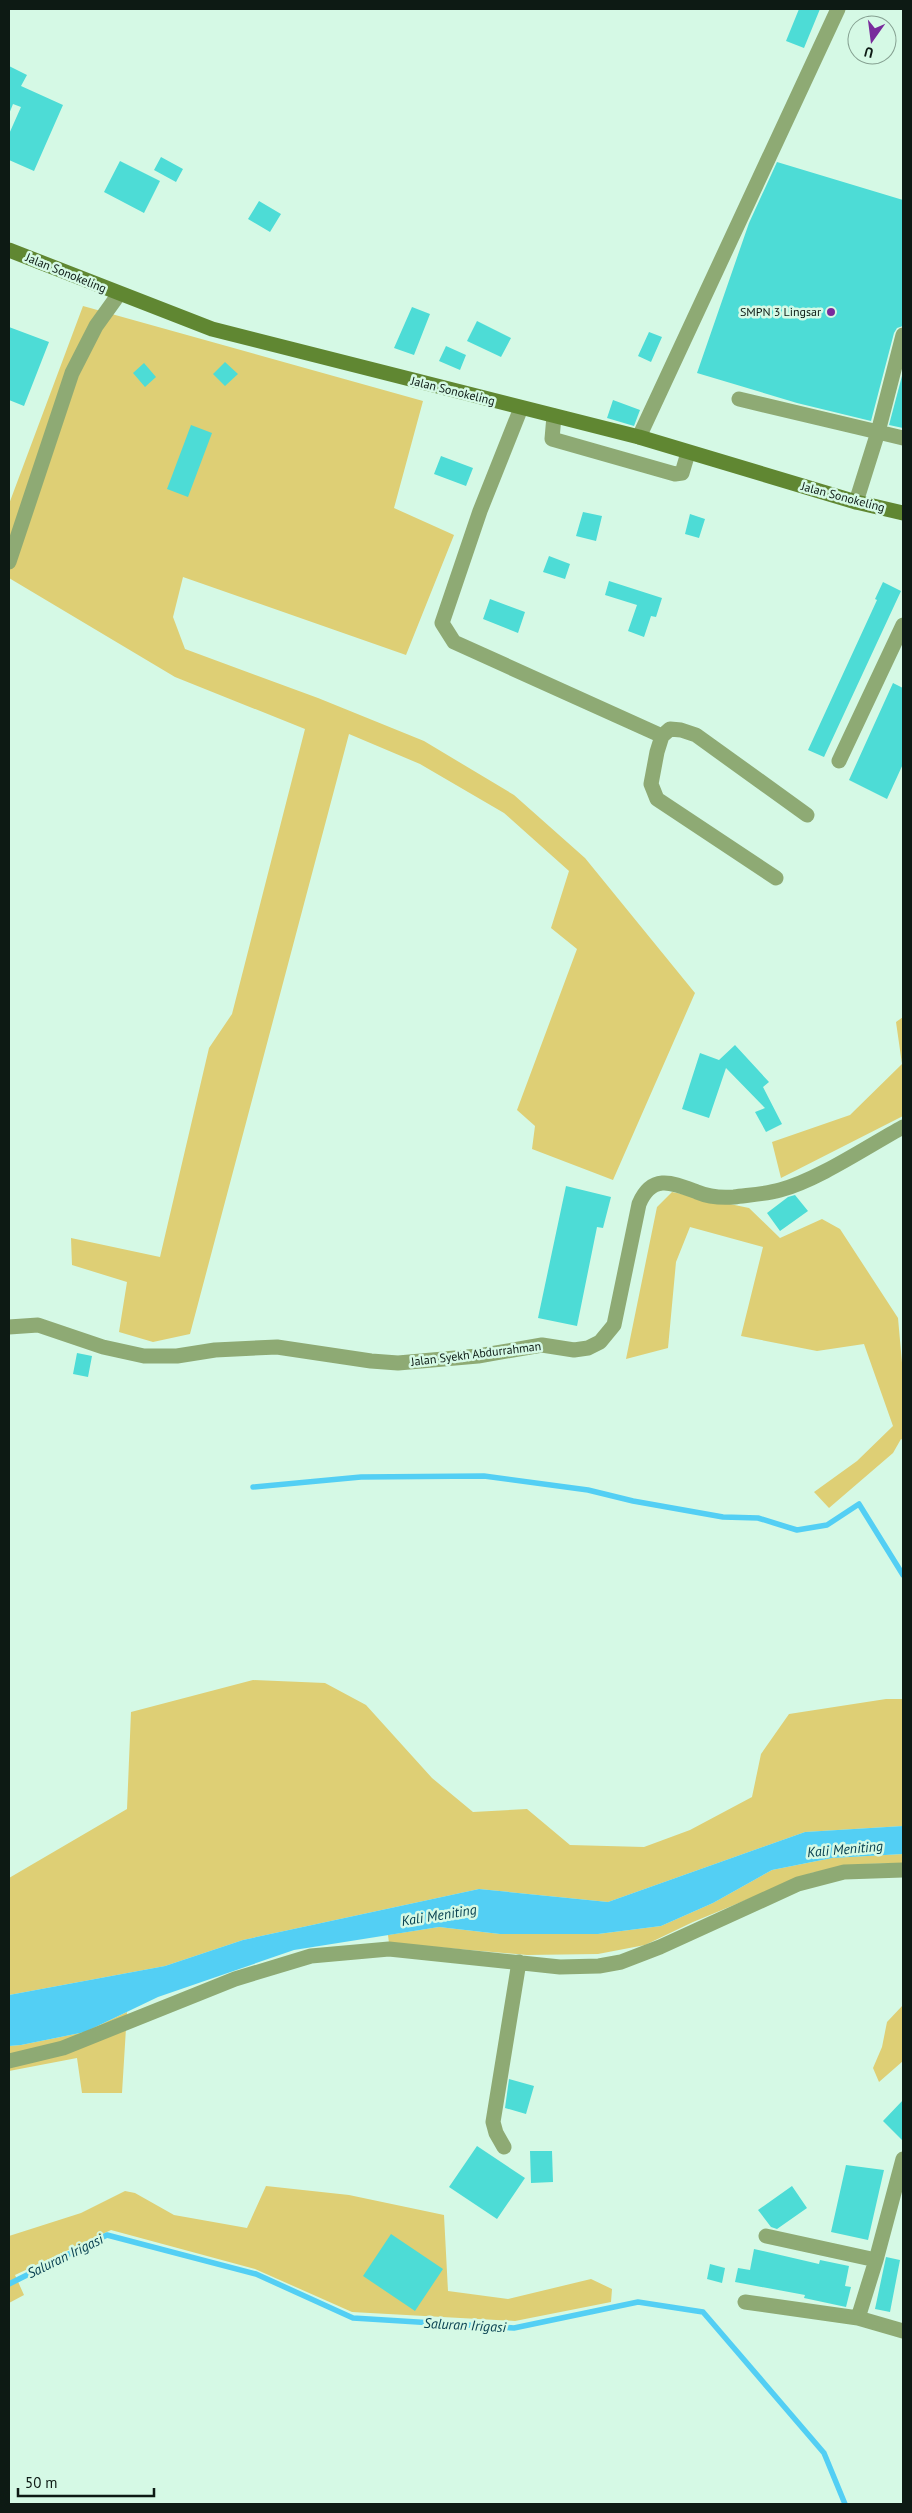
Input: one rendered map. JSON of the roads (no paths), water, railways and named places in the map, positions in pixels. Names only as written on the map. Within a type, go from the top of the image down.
[{"type":"street","points":[[639,437],[838,9]]},
{"type":"street","name":"Jalan Sonokeling","points":[[9,250],[212,329],[639,437],[856,502],[903,513]]},
{"type":"street","points":[[9,562],[72,373],[92,333],[119,294]]},
{"type":"street","points":[[856,502],[878,432],[903,335]]},
{"type":"street","points":[[740,399],[903,438]]},
{"type":"street","points":[[520,408],[480,511],[442,623],[454,642],[662,736]]},
{"type":"street","points":[[554,416],[552,439],[675,474],[681,474],[688,453]]},
{"type":"street","points":[[839,761],[903,625]]},
{"type":"street","points":[[776,878],[657,799],[651,784],[662,736],[670,729],[696,735],[807,815]]},
{"type":"street","name":"Jalan Syekh Abdurrahman","points":[[9,1327],[38,1325],[103,1347],[144,1356],[177,1356],[215,1350],[277,1347],[363,1360],[398,1363],[478,1356],[542,1346],[574,1350],[588,1348],[600,1342],[614,1326],[639,1204],[644,1194],[652,1187],[662,1183],[673,1183],[702,1194],[722,1198],[780,1190],[822,1171],[903,1127]]},
{"type":"street","points":[[9,2062],[63,2048],[235,1979],[311,1956],[389,1949],[580,1967],[621,1962],[660,1947],[798,1884],[844,1872],[903,1870]]},
{"type":"street","points":[[504,2148],[493,2122],[519,1962]]},
{"type":"street","points":[[858,2318],[876,2260],[903,2158]]},
{"type":"street","points":[[766,2236],[876,2260]]},
{"type":"street","points":[[745,2302],[858,2318],[903,2330]]},
{"type":"water","name":"Kali Meniting","points":[[903,1826],[903,1854],[832,1858],[772,1870],[713,1903],[661,1926],[598,1934],[500,1934],[439,1927],[294,1950],[158,1997],[85,2032],[9,2046],[9,1995],[165,1966],[243,1940],[479,1889],[608,1902],[805,1832]]},
{"type":"waterway","points":[[253,1487],[361,1477],[484,1476],[588,1490],[633,1501],[723,1517],[758,1518],[797,1530],[827,1525],[859,1504],[903,1575]]},
{"type":"waterway","name":"Saluran Irigasi","points":[[9,2284],[107,2235],[256,2274],[353,2318],[514,2328],[638,2302],[703,2312],[824,2453],[845,2504]]},
{"type":"place","name":"SMPN 3 Lingsar","points":[[831,312]]}]
